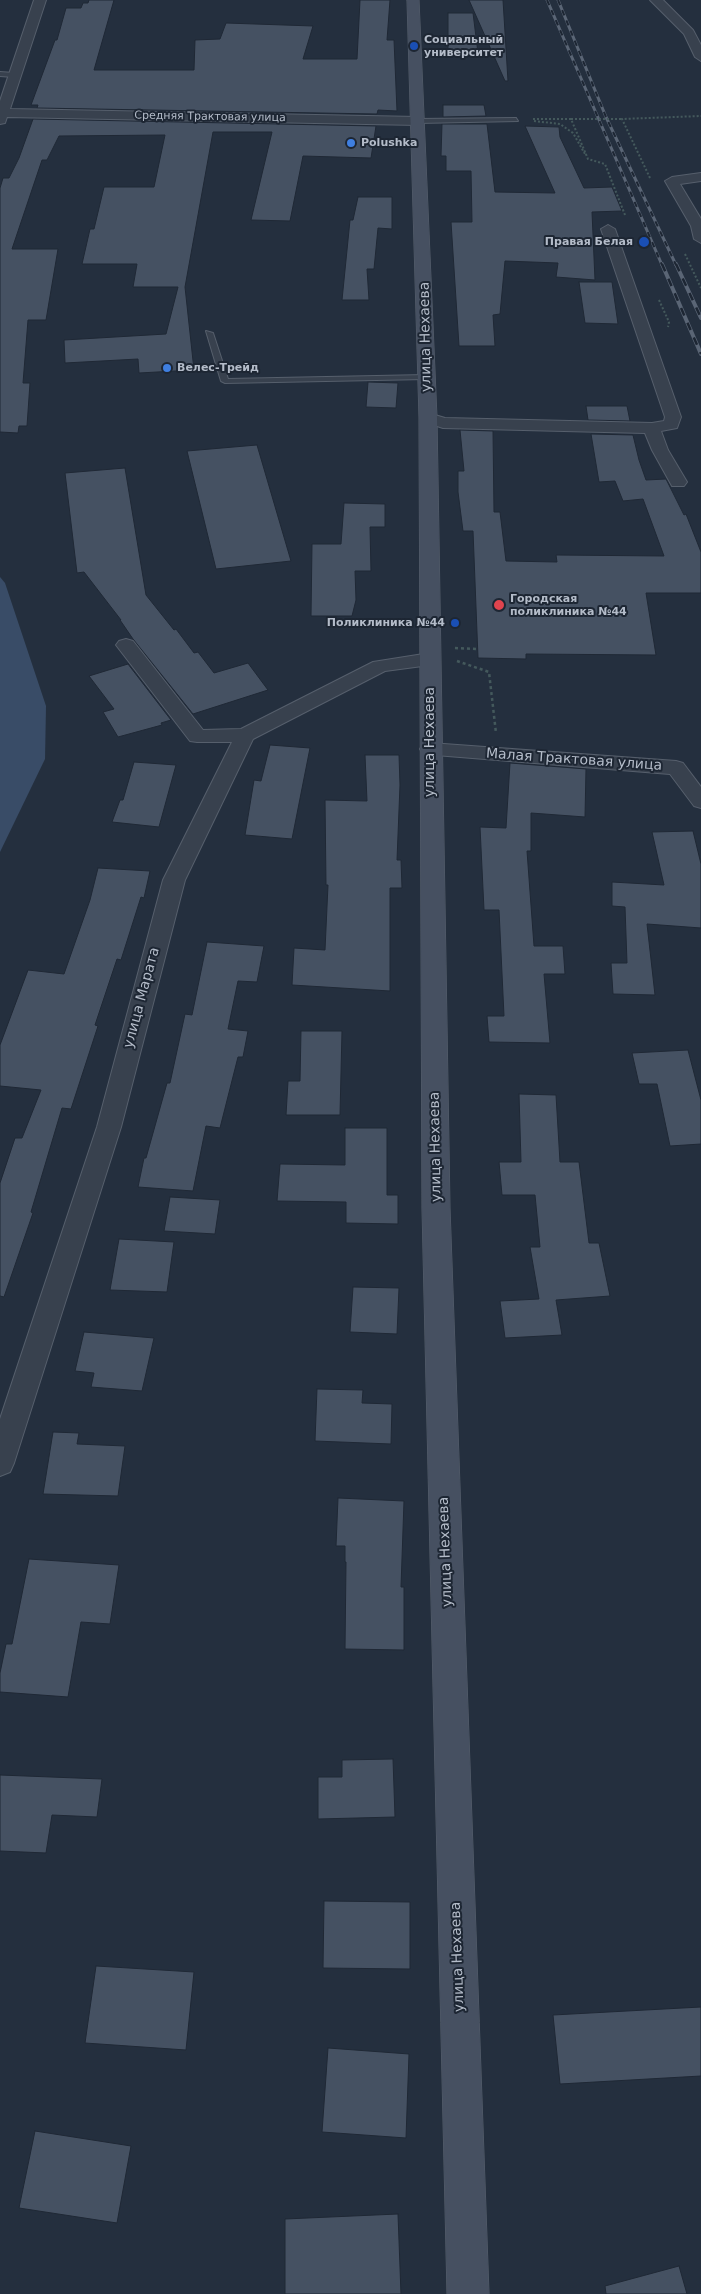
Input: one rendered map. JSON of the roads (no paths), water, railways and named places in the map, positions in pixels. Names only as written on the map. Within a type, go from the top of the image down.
[{"type":"street","points":[[1,116],[40,0]]},
{"type":"street","name":"улица Нехаева","points":[[413,0],[426,377],[443,660],[430,749],[436,1208],[468,2294]]},
{"type":"street","points":[[656,0],[689,32],[701,56]]},
{"type":"street","name":"Средняя Трактовая улица","points":[[1,116],[418,121]]},
{"type":"street","points":[[701,177],[672,181],[698,226],[701,239]]},
{"type":"street","points":[[428,418],[443,423],[652,428],[671,425],[673,417],[608,229]]},
{"type":"street","points":[[652,428],[660,450],[678,482]]},
{"type":"street","points":[[126,645],[197,736],[245,735],[380,666],[443,660]]},
{"type":"street","name":"улица Марата","points":[[0,1463],[109,1127],[174,880],[245,735]]},
{"type":"street","name":"Малая Трактовая улица","points":[[430,749],[676,768],[701,801]]},
{"type":"lane","points":[[0,74],[14,75]]},
{"type":"lane","points":[[418,121],[516,120]]},
{"type":"lane","points":[[209,333],[225,381],[426,377]]},
{"type":"water","points":[[0,577],[5,583],[46,706],[45,759],[0,852]]},
{"type":"railway","points":[[547,0],[662,265]]},
{"type":"railway","points":[[558,0],[606,117],[676,265]]},
{"type":"railway","points":[[662,264],[701,354]]},
{"type":"railway","points":[[676,264],[701,318]]},
{"type":"place","name":"Социальный университет","points":[[414,46]]},
{"type":"place","name":"Polushka","points":[[351,143]]},
{"type":"place","name":"Правая Белая","points":[[644,242]]},
{"type":"place","name":"Велес-Трейд","points":[[167,368]]},
{"type":"place","name":"Городская поликлиника №44","points":[[499,605]]},
{"type":"place","name":"Поликлиника №44","points":[[455,623]]}]
